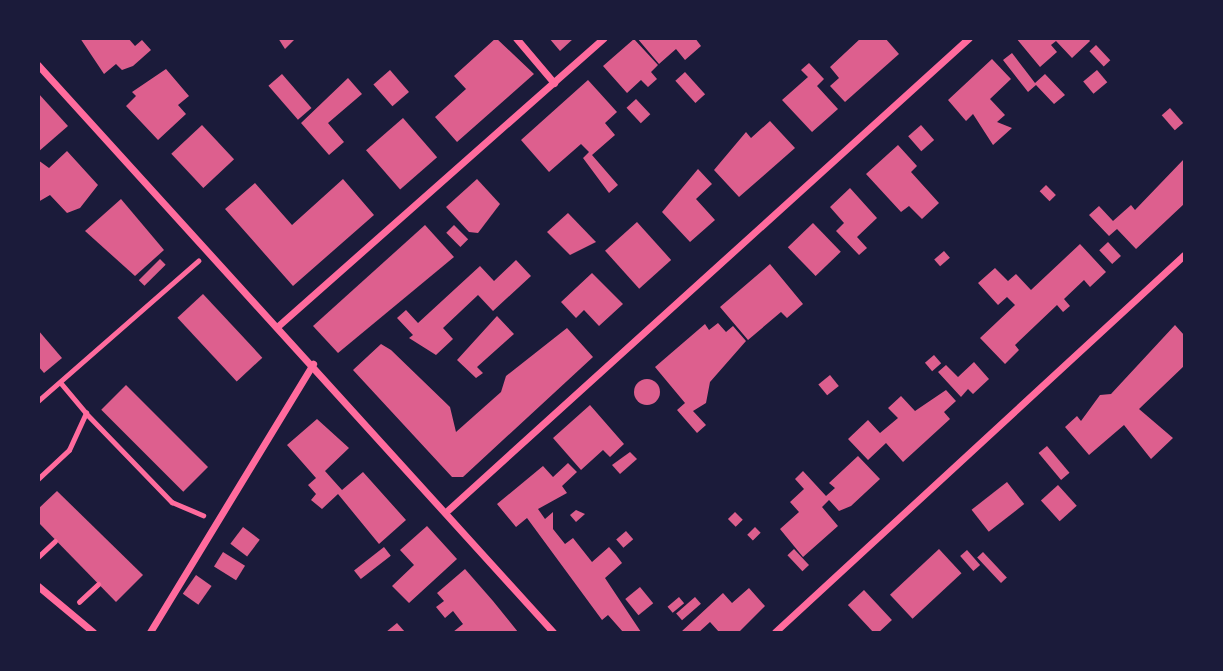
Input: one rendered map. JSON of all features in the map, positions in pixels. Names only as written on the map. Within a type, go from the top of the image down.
[{"type":"street","points":[[516,38],[554,83]]},
{"type":"street","points":[[278,326],[604,38]]},
{"type":"street","points":[[448,510],[969,38]]},
{"type":"street","points":[[38,65],[448,510],[553,632]]},
{"type":"street","points":[[775,632],[1185,255]]},
{"type":"street","points":[[150,632],[313,364]]},
{"type":"street","points":[[38,586],[93,632]]},
{"type":"path","points":[[38,401],[209,251]]},
{"type":"path","points":[[61,383],[86,413],[172,502],[219,521]]},
{"type":"path","points":[[38,479],[69,450],[86,413]]},
{"type":"path","points":[[38,556],[55,541]]},
{"type":"path","points":[[68,612],[98,584]]},
{"type":"building","points":[[80,38],[128,38],[135,46],[142,40],[151,50],[133,66],[122,70],[116,64],[104,74]]},
{"type":"building","points":[[278,38],[296,38],[285,49]]},
{"type":"building","points":[[496,38],[534,74],[457,142],[435,117],[466,89],[454,76]]},
{"type":"building","points":[[549,38],[574,38],[560,51]]},
{"type":"building","points":[[637,38],[695,38],[701,46],[685,60],[676,49],[659,64]]},
{"type":"building","points":[[861,38],[885,38],[899,54],[845,102],[830,86],[839,78],[830,67]]},
{"type":"building","points":[[1016,38],[1088,38],[1090,41],[1072,58],[1056,41],[1051,45],[1057,52],[1040,67]]},
{"type":"building","points":[[634,39],[658,65],[651,72],[657,79],[648,87],[641,80],[627,93],[603,66]]},
{"type":"building","points":[[1096,45],[1110,60],[1104,66],[1089,51]]},
{"type":"building","points":[[1012,53],[1035,83],[1045,74],[1065,95],[1054,104],[1036,85],[1028,92],[1003,60]]},
{"type":"building","points":[[992,59],[1011,79],[990,99],[1005,115],[997,122],[1012,128],[993,145],[973,114],[966,121],[948,100]]},
{"type":"building","points":[[809,63],[824,79],[817,86],[838,109],[812,132],[782,100],[808,77],[801,70]]},
{"type":"building","points":[[166,69],[189,96],[178,105],[186,114],[158,140],[126,106],[136,96],[132,92]]},
{"type":"building","points":[[390,70],[409,92],[392,106],[373,84]]},
{"type":"building","points":[[1097,70],[1107,82],[1093,94],[1083,82]]},
{"type":"building","points":[[685,72],[705,94],[695,103],[675,81]]},
{"type":"building","points":[[282,74],[312,108],[298,120],[268,86]]},
{"type":"building","points":[[348,78],[362,94],[328,123],[344,142],[329,155],[301,123]]},
{"type":"building","points":[[588,80],[617,112],[605,123],[615,135],[592,155],[618,185],[609,193],[583,158],[589,152],[581,144],[549,172],[521,140]]},
{"type":"building","points":[[38,93],[68,126],[38,152]]},
{"type":"building","points":[[636,99],[650,114],[641,123],[626,108]]},
{"type":"building","points":[[1170,108],[1183,123],[1175,130],[1162,115]]},
{"type":"building","points":[[403,118],[437,157],[400,189],[366,150]]},
{"type":"building","points":[[770,121],[795,148],[739,197],[714,170],[746,132],[751,138]]},
{"type":"building","points":[[202,125],[234,159],[203,188],[171,154]]},
{"type":"building","points":[[921,125],[934,140],[921,151],[908,136]]},
{"type":"building","points":[[898,145],[917,166],[911,172],[939,203],[922,219],[909,206],[901,212],[866,174]]},
{"type":"building","points":[[67,151],[98,185],[80,208],[67,213],[50,195],[38,202],[38,160],[49,168]]},
{"type":"building","points":[[1184,159],[1184,204],[1136,249],[1117,229],[1109,236],[1089,215],[1099,206],[1113,221],[1131,205],[1135,210]]},
{"type":"building","points":[[698,169],[712,184],[696,199],[715,220],[690,242],[662,212]]},
{"type":"building","points":[[343,179],[374,215],[293,286],[225,209],[255,183],[292,225]]},
{"type":"building","points":[[477,179],[500,204],[478,233],[469,232],[446,207]]},
{"type":"building","points":[[1046,185],[1056,195],[1050,201],[1040,191]]},
{"type":"building","points":[[850,188],[877,218],[857,237],[867,248],[859,255],[836,231],[844,223],[830,207]]},
{"type":"building","points":[[121,199],[164,250],[135,276],[85,231]]},
{"type":"building","points":[[568,213],[596,242],[570,255],[547,232]]},
{"type":"building","points":[[637,222],[671,260],[639,289],[605,251]]},
{"type":"building","points":[[813,223],[841,252],[816,276],[788,247]]},
{"type":"building","points":[[425,225],[454,257],[338,353],[313,326]]},
{"type":"building","points":[[454,225],[468,239],[460,247],[446,233]]},
{"type":"building","points":[[1108,242],[1121,256],[1112,264],[1099,250]]},
{"type":"building","points":[[1080,244],[1106,272],[1090,287],[1084,280],[1064,299],[1070,306],[1063,312],[1057,305],[1015,345],[1019,350],[1005,364],[980,338],[1015,305],[1007,297],[998,305],[978,283],[995,268],[1008,281],[1016,274],[1031,290]]},
{"type":"building","points":[[944,251],[950,258],[940,266],[934,260]]},
{"type":"building","points":[[160,259],[166,265],[144,286],[139,280]]},
{"type":"building","points":[[516,260],[531,276],[493,311],[478,295],[443,328],[453,339],[436,355],[409,338],[413,335],[397,318],[406,310],[418,323],[480,266],[494,281]]},
{"type":"building","points":[[770,264],[803,304],[787,318],[781,312],[748,340],[720,307]]},
{"type":"building","points":[[592,273],[623,304],[599,326],[584,310],[576,318],[561,302]]},
{"type":"building","points":[[203,294],[262,358],[237,381],[177,318]]},
{"type":"building","points":[[497,316],[514,334],[477,367],[483,373],[476,378],[457,360]]},
{"type":"building","points":[[718,323],[726,332],[733,326],[746,341],[710,382],[706,403],[693,411],[706,425],[697,433],[677,410],[685,403],[655,367],[705,324],[709,330]]},
{"type":"building","points":[[1175,325],[1184,335],[1184,366],[1139,409],[1173,438],[1151,459],[1124,425],[1089,455],[1065,427],[1077,416],[1081,421],[1100,395],[1111,394]]},
{"type":"building","points":[[567,328],[593,357],[463,477],[452,477],[353,370],[381,344],[391,350],[450,407],[456,432],[501,392],[506,376]]},
{"type":"building","points":[[38,330],[62,358],[44,373],[38,366]]},
{"type":"building","points":[[934,355],[941,363],[932,371],[925,363]]},
{"type":"building","points":[[974,362],[989,379],[973,394],[968,389],[961,397],[938,372],[946,365],[958,377]]},
{"type":"building","points":[[830,375],[839,386],[827,395],[818,384]]},
{"type":"building","points":[[647,379],[656,383],[660,392],[656,401],[647,405],[638,401],[634,392],[638,383]]},
{"type":"building","points":[[126,385],[208,467],[183,492],[101,410]]},
{"type":"building","points":[[946,390],[956,401],[944,412],[950,419],[903,462],[886,443],[868,460],[848,439],[868,420],[880,433],[898,418],[888,408],[901,396],[915,411]]},
{"type":"building","points":[[590,405],[624,444],[610,457],[603,450],[581,470],[553,438]]},
{"type":"building","points":[[317,419],[349,448],[325,471],[342,490],[363,472],[406,520],[379,544],[338,494],[322,509],[311,500],[316,494],[308,485],[316,478],[287,445]]},
{"type":"building","points":[[1047,446],[1069,473],[1061,480],[1039,453]]},
{"type":"building","points":[[630,452],[637,459],[620,474],[612,465]]},
{"type":"building","points":[[858,456],[880,479],[851,506],[839,511],[829,500],[822,507],[838,526],[803,557],[780,529],[799,512],[790,502],[804,489],[795,479],[803,471],[826,496],[835,488],[829,483]]},
{"type":"building","points":[[568,463],[577,472],[562,486],[567,493],[538,509],[545,519],[553,512],[553,529],[565,544],[573,538],[592,562],[609,547],[616,555],[622,563],[605,578],[641,632],[623,632],[608,615],[602,620],[527,518],[516,527],[497,504],[543,466],[553,477]]},
{"type":"building","points":[[1007,482],[1024,504],[989,532],[972,510]]},
{"type":"building","points":[[1058,485],[1077,506],[1060,521],[1041,500]]},
{"type":"building","points":[[57,491],[143,575],[116,602],[38,522],[38,509]]},
{"type":"building","points":[[576,510],[585,514],[576,522],[570,515]]},
{"type":"building","points":[[735,512],[743,520],[736,527],[728,519]]},
{"type":"building","points":[[427,526],[457,559],[409,603],[392,586],[414,565],[400,550]]},
{"type":"building","points":[[243,527],[260,540],[247,556],[230,544]]},
{"type":"building","points":[[755,527],[761,533],[753,540],[747,535]]},
{"type":"building","points":[[626,531],[633,539],[623,548],[616,540]]},
{"type":"building","points":[[384,547],[391,556],[361,579],[354,570]]},
{"type":"building","points":[[794,549],[809,565],[802,571],[787,555]]},
{"type":"building","points":[[939,549],[962,573],[913,619],[890,595]]},
{"type":"building","points":[[967,550],[980,565],[973,571],[960,556]]},
{"type":"building","points":[[223,552],[245,566],[236,580],[214,566]]},
{"type":"building","points":[[983,552],[1007,578],[1001,583],[977,557]]},
{"type":"building","points":[[465,569],[518,632],[453,632],[463,624],[453,611],[445,618],[436,607],[444,601],[437,593]]},
{"type":"building","points":[[196,575],[212,586],[198,605],[183,594]]},
{"type":"building","points":[[640,587],[653,603],[638,615],[625,599]]},
{"type":"building","points":[[749,588],[765,606],[739,632],[719,632],[710,622],[699,632],[681,632],[723,593],[732,603]]},
{"type":"building","points":[[864,590],[892,620],[879,632],[873,632],[848,605]]},
{"type":"building","points":[[679,597],[684,603],[673,613],[668,607]]},
{"type":"building","points":[[695,597],[701,604],[682,620],[676,613]]},
{"type":"building","points":[[397,623],[405,632],[386,632]]}]
